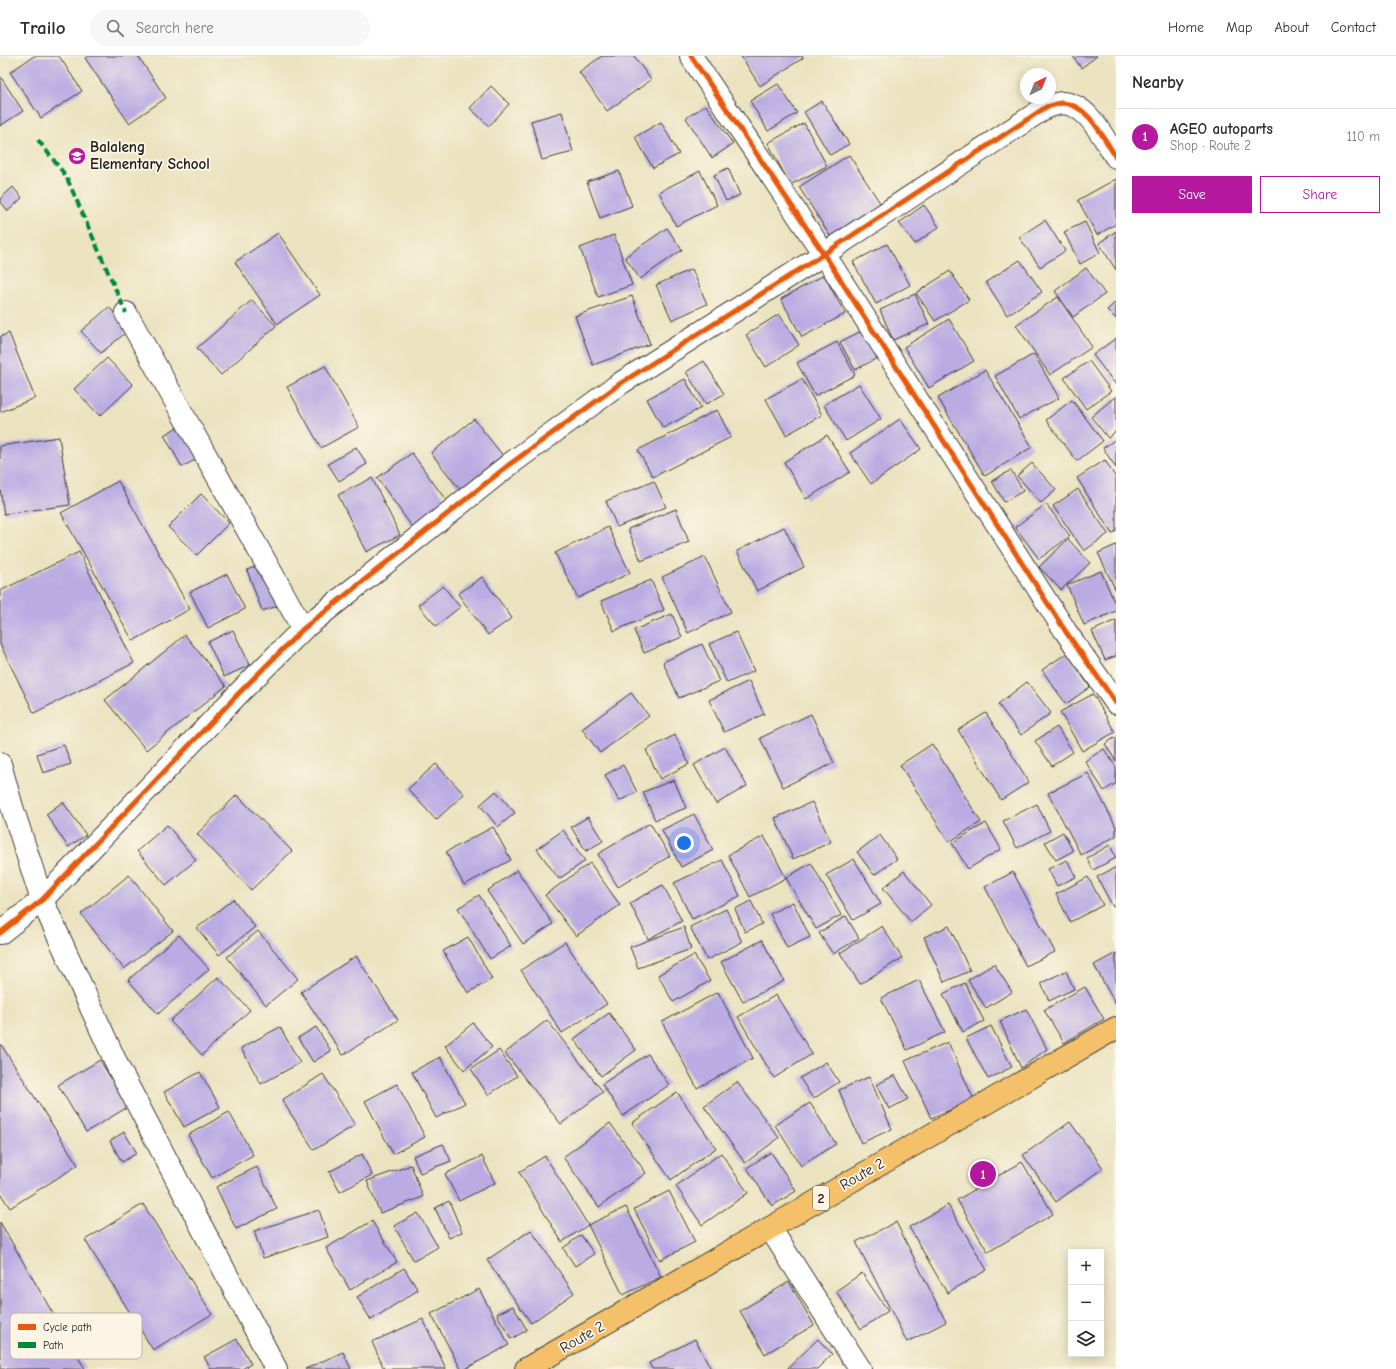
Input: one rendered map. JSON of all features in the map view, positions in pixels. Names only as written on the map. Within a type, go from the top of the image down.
[{"type":"highway","name":"Route 2","points":[[526,1369],[1116,1028]]},
{"type":"street","points":[[691,56],[824,254],[1066,632],[1116,703]]},
{"type":"street","points":[[0,933],[42,900],[233,698],[303,629],[510,464],[621,383],[824,254],[1046,107],[1062,103],[1075,106],[1094,122],[1116,157]]},
{"type":"street","points":[[126,314],[303,629]]},
{"type":"street","points":[[0,764],[11,804],[42,900],[119,1069],[276,1369]]},
{"type":"street","points":[[770,1228],[860,1369]]},
{"type":"building","points":[[34,56],[59,56],[82,91],[41,118],[10,72]]},
{"type":"building","points":[[89,56],[138,56],[166,98],[129,123],[85,58]]},
{"type":"building","points":[[602,56],[634,56],[651,80],[607,111],[579,72]]},
{"type":"building","points":[[741,56],[802,56],[803,58],[760,86]]},
{"type":"building","points":[[1073,56],[1097,56],[1081,68]]},
{"type":"building","points":[[0,76],[23,111],[0,126]]},
{"type":"building","points":[[778,84],[797,113],[768,131],[750,101]]},
{"type":"building","points":[[491,86],[509,104],[489,126],[470,108]]},
{"type":"building","points":[[822,101],[849,144],[830,155],[804,112]]},
{"type":"building","points":[[706,105],[733,144],[712,158],[686,118]]},
{"type":"building","points":[[562,112],[573,152],[542,160],[531,121]]},
{"type":"building","points":[[661,122],[679,154],[653,168],[635,137]]},
{"type":"building","points":[[804,123],[827,166],[790,185],[768,143]]},
{"type":"building","points":[[849,155],[882,206],[832,239],[799,187]]},
{"type":"building","points":[[728,168],[740,195],[726,201],[714,175]]},
{"type":"building","points":[[619,171],[632,206],[600,218],[587,182]]},
{"type":"building","points":[[700,171],[717,205],[676,226],[659,192]]},
{"type":"building","points":[[1116,179],[1116,224],[1097,235],[1078,200]]},
{"type":"building","points":[[13,187],[22,198],[8,211],[0,199]]},
{"type":"building","points":[[924,205],[939,227],[915,244],[899,223]]},
{"type":"building","points":[[1045,220],[1065,251],[1040,267],[1019,237]]},
{"type":"building","points":[[1085,222],[1100,253],[1080,264],[1064,232]]},
{"type":"building","points":[[667,228],[682,250],[640,279],[625,257]]},
{"type":"building","points":[[1116,231],[1116,270],[1099,243]]},
{"type":"building","points":[[278,233],[320,295],[277,324],[235,262]]},
{"type":"building","points":[[614,235],[632,285],[598,297],[580,248]]},
{"type":"building","points":[[887,244],[910,285],[876,304],[853,262]]},
{"type":"building","points":[[1020,260],[1042,292],[1007,315],[986,282]]},
{"type":"building","points":[[1086,268],[1105,294],[1073,317],[1055,291]]},
{"type":"building","points":[[692,269],[707,304],[672,320],[656,285]]},
{"type":"building","points":[[950,271],[969,300],[935,321],[916,293]]},
{"type":"building","points":[[824,275],[845,314],[802,337],[781,299]]},
{"type":"building","points":[[915,294],[929,324],[893,340],[880,310]]},
{"type":"building","points":[[632,296],[650,344],[593,365],[575,316]]},
{"type":"building","points":[[1058,297],[1092,347],[1050,375],[1016,325]]},
{"type":"building","points":[[252,300],[276,326],[221,375],[197,348]]},
{"type":"building","points":[[1116,302],[1116,319],[1107,310]]},
{"type":"building","points":[[109,307],[129,330],[101,353],[81,331]]},
{"type":"building","points":[[779,314],[799,345],[766,367],[746,335]]},
{"type":"building","points":[[949,319],[974,361],[929,388],[904,347]]},
{"type":"building","points":[[869,327],[883,355],[855,370],[840,342]]},
{"type":"building","points":[[9,333],[35,398],[0,412],[0,337]]},
{"type":"building","points":[[1116,338],[1116,385],[1093,355]]},
{"type":"building","points":[[837,342],[855,375],[815,396],[797,363]]},
{"type":"building","points":[[1034,354],[1059,398],[1019,419],[995,376]]},
{"type":"building","points":[[107,358],[133,385],[100,416],[74,389]]},
{"type":"building","points":[[704,361],[724,394],[706,404],[686,372]]},
{"type":"building","points":[[1089,361],[1111,391],[1086,409],[1064,378]]},
{"type":"building","points":[[325,366],[359,427],[321,448],[287,387]]},
{"type":"building","points":[[985,370],[1032,447],[985,476],[938,398]]},
{"type":"building","points":[[685,379],[701,408],[663,428],[647,399]]},
{"type":"building","points":[[802,379],[822,415],[786,435],[766,399]]},
{"type":"building","points":[[859,384],[881,419],[846,441],[824,405]]},
{"type":"building","points":[[1116,396],[1116,431],[1108,438],[1091,417]]},
{"type":"building","points":[[1072,400],[1103,441],[1077,461],[1046,420]]},
{"type":"building","points":[[717,410],[731,437],[653,477],[638,450]]},
{"type":"building","points":[[474,419],[504,457],[461,491],[431,453]]},
{"type":"building","points":[[900,419],[921,449],[871,484],[850,453]]},
{"type":"building","points":[[186,422],[204,455],[182,467],[164,435]]},
{"type":"building","points":[[827,435],[850,472],[806,499],[784,462]]},
{"type":"building","points":[[59,437],[70,505],[4,514],[0,489],[0,446]]},
{"type":"building","points":[[1116,439],[1116,468],[1103,448]]},
{"type":"building","points":[[356,447],[367,464],[339,481],[328,464]]},
{"type":"building","points":[[412,453],[450,506],[415,531],[377,478]]},
{"type":"building","points":[[1105,460],[1116,478],[1116,531],[1112,534],[1077,478]]},
{"type":"building","points":[[1032,463],[1056,490],[1041,503],[1017,476]]},
{"type":"building","points":[[1011,470],[1023,491],[1004,502],[992,481]]},
{"type":"building","points":[[372,478],[400,535],[366,552],[338,495]]},
{"type":"building","points":[[118,481],[190,609],[133,641],[61,513]]},
{"type":"building","points":[[654,481],[666,507],[617,527],[606,501]]},
{"type":"building","points":[[1078,489],[1108,534],[1084,551],[1053,506]]},
{"type":"building","points":[[201,494],[229,523],[197,555],[168,527]]},
{"type":"building","points":[[1046,504],[1070,536],[1039,559],[1015,527]]},
{"type":"building","points":[[676,509],[689,542],[641,561],[628,529]]},
{"type":"building","points":[[608,527],[630,573],[578,598],[555,553]]},
{"type":"building","points":[[784,527],[804,567],[757,591],[737,551]]},
{"type":"building","points":[[1068,539],[1090,563],[1061,590],[1039,567]]},
{"type":"building","points":[[1116,545],[1116,591],[1098,553]]},
{"type":"building","points":[[79,552],[134,663],[34,713],[0,644],[0,591]]},
{"type":"building","points":[[705,557],[731,612],[688,633],[662,577]]},
{"type":"building","points":[[265,563],[281,605],[262,611],[247,570]]},
{"type":"building","points":[[1101,571],[1116,606],[1116,611],[1084,625],[1067,585]]},
{"type":"building","points":[[227,574],[245,609],[208,628],[190,592]]},
{"type":"building","points":[[482,577],[512,618],[488,635],[458,594]]},
{"type":"building","points":[[651,580],[664,610],[614,631],[601,601]]},
{"type":"building","points":[[443,586],[460,607],[436,626],[418,605]]},
{"type":"building","points":[[672,614],[682,637],[644,653],[634,630]]},
{"type":"building","points":[[1116,620],[1116,656],[1105,660],[1092,631]]},
{"type":"building","points":[[233,630],[250,665],[224,677],[208,642]]},
{"type":"building","points":[[736,632],[754,671],[727,683],[709,644]]},
{"type":"building","points":[[185,635],[226,686],[146,750],[105,700]]},
{"type":"building","points":[[702,644],[719,681],[679,698],[663,662]]},
{"type":"building","points":[[1067,653],[1090,687],[1066,704],[1042,670]]},
{"type":"building","points":[[749,681],[764,714],[724,732],[709,700]]},
{"type":"building","points":[[1027,682],[1051,713],[1021,735],[998,704]]},
{"type":"building","points":[[631,693],[649,716],[600,753],[582,729]]},
{"type":"building","points":[[1093,694],[1115,732],[1082,751],[1060,712]]},
{"type":"building","points":[[986,713],[1029,782],[1001,800],[958,730]]},
{"type":"building","points":[[811,714],[834,763],[783,787],[760,738]]},
{"type":"building","points":[[1057,727],[1073,752],[1052,766],[1035,741]]},
{"type":"building","points":[[675,735],[689,764],[660,779],[646,750]]},
{"type":"building","points":[[1116,737],[1116,761],[1105,744]]},
{"type":"building","points":[[932,744],[981,822],[949,842],[900,765]]},
{"type":"building","points":[[64,745],[71,764],[43,773],[37,754]]},
{"type":"building","points":[[725,747],[747,786],[716,804],[694,765]]},
{"type":"building","points":[[1104,749],[1116,767],[1116,783],[1104,791],[1085,761]]},
{"type":"building","points":[[436,764],[464,794],[436,820],[408,789]]},
{"type":"building","points":[[623,765],[637,792],[619,801],[605,775]]},
{"type":"building","points":[[1088,773],[1116,827],[1116,836],[1081,855],[1048,793]]},
{"type":"building","points":[[674,780],[686,808],[655,820],[643,792]]},
{"type":"building","points":[[496,791],[515,813],[498,827],[480,805]]},
{"type":"building","points":[[237,795],[292,851],[251,890],[197,834]]},
{"type":"building","points":[[63,802],[86,835],[68,847],[46,814]]},
{"type":"building","points":[[812,802],[831,842],[793,859],[775,818]]},
{"type":"building","points":[[1037,804],[1050,831],[1017,848],[1003,821]]},
{"type":"building","points":[[694,814],[713,850],[681,867],[662,830]]},
{"type":"building","points":[[588,817],[603,841],[586,851],[571,827]]},
{"type":"building","points":[[650,823],[670,856],[618,887],[598,854]]},
{"type":"building","points":[[986,823],[1001,849],[968,869],[952,843]]},
{"type":"building","points":[[167,825],[196,860],[166,885],[137,851]]},
{"type":"building","points":[[493,827],[511,860],[464,885],[446,852]]},
{"type":"building","points":[[563,830],[585,861],[559,879],[537,849]]},
{"type":"building","points":[[1063,832],[1073,851],[1056,860],[1045,842]]},
{"type":"building","points":[[880,835],[897,859],[874,875],[857,852]]},
{"type":"building","points":[[764,836],[786,878],[750,897],[728,855]]},
{"type":"building","points":[[1110,845],[1116,858],[1093,870],[1087,858]]},
{"type":"building","points":[[854,859],[881,904],[853,920],[826,875]]},
{"type":"building","points":[[722,860],[740,896],[692,919],[674,883]]},
{"type":"building","points":[[1067,860],[1076,877],[1057,886],[1048,869]]},
{"type":"building","points":[[590,863],[620,905],[576,936],[545,895]]},
{"type":"building","points":[[811,863],[841,915],[816,929],[786,878]]},
{"type":"building","points":[[1116,867],[1116,905],[1113,907],[1097,877]]},
{"type":"building","points":[[517,870],[553,924],[523,944],[487,891]]},
{"type":"building","points":[[904,871],[931,905],[911,922],[883,888]]},
{"type":"building","points":[[1013,872],[1055,952],[1026,966],[985,887]]},
{"type":"building","points":[[129,875],[173,931],[124,969],[81,914]]},
{"type":"building","points":[[1088,877],[1103,905],[1070,922],[1056,894]]},
{"type":"building","points":[[663,885],[682,921],[648,939],[630,903]]},
{"type":"building","points":[[479,895],[511,946],[490,959],[458,908]]},
{"type":"building","points":[[233,899],[255,927],[219,955],[197,928]]},
{"type":"building","points":[[751,901],[762,924],[745,932],[735,909]]},
{"type":"building","points":[[793,902],[810,937],[787,948],[770,914]]},
{"type":"building","points":[[726,909],[742,942],[707,960],[690,927]]},
{"type":"building","points":[[846,916],[859,938],[833,954],[819,933]]},
{"type":"building","points":[[882,926],[902,958],[860,984],[840,953]]},
{"type":"building","points":[[949,926],[970,971],[944,982],[924,937]]},
{"type":"building","points":[[684,927],[691,949],[638,968],[630,947]]},
{"type":"building","points":[[258,931],[298,979],[266,1005],[227,957]]},
{"type":"building","points":[[179,935],[209,969],[158,1014],[128,980]]},
{"type":"building","points":[[468,937],[492,979],[468,993],[443,951]]},
{"type":"building","points":[[762,940],[784,981],[743,1002],[721,962]]},
{"type":"building","points":[[565,942],[607,1004],[562,1033],[521,970]]},
{"type":"building","points":[[1116,953],[1116,1005],[1094,965]]},
{"type":"building","points":[[694,955],[710,981],[673,1002],[658,975]]},
{"type":"building","points":[[356,956],[398,1020],[343,1055],[301,992]]},
{"type":"building","points":[[994,964],[1012,992],[986,1008],[968,980]]},
{"type":"building","points":[[1066,971],[1074,989],[1049,1001],[1041,983]]},
{"type":"building","points":[[218,977],[250,1010],[202,1055],[170,1021]]},
{"type":"building","points":[[919,980],[945,1032],[907,1050],[881,998]]},
{"type":"building","points":[[965,983],[984,1021],[963,1032],[943,994]]},
{"type":"building","points":[[1085,987],[1104,1019],[1064,1043],[1044,1010]]},
{"type":"building","points":[[718,992],[753,1058],[697,1088],[662,1022]]},
{"type":"building","points":[[776,995],[812,1054],[774,1078],[738,1017]]},
{"type":"building","points":[[1026,1009],[1047,1049],[1021,1068],[1000,1021]]},
{"type":"building","points":[[609,1013],[636,1050],[601,1076],[574,1039]]},
{"type":"building","points":[[547,1020],[603,1092],[561,1124],[505,1053]]},
{"type":"building","points":[[473,1023],[492,1047],[464,1070],[445,1046]]},
{"type":"building","points":[[991,1026],[1012,1067],[988,1079],[966,1038]]},
{"type":"building","points":[[280,1027],[300,1063],[261,1084],[241,1048]]},
{"type":"building","points":[[316,1027],[331,1051],[313,1062],[298,1038]]},
{"type":"building","points":[[948,1042],[974,1100],[931,1118],[905,1061]]},
{"type":"building","points":[[0,1043],[78,1165],[10,1208],[0,1193]]},
{"type":"building","points":[[499,1050],[517,1076],[488,1095],[471,1069]]},
{"type":"building","points":[[648,1054],[669,1085],[623,1116],[602,1084]]},
{"type":"building","points":[[440,1057],[465,1103],[436,1118],[412,1072]]},
{"type":"building","points":[[100,1060],[128,1107],[86,1132],[58,1085]]},
{"type":"building","points":[[826,1062],[839,1082],[813,1099],[800,1078]]},
{"type":"building","points":[[200,1072],[220,1107],[184,1127],[164,1092]]},
{"type":"building","points":[[323,1074],[355,1125],[314,1150],[282,1100]]},
{"type":"building","points":[[895,1075],[908,1099],[889,1109],[876,1085]]},
{"type":"building","points":[[869,1077],[892,1129],[861,1143],[839,1090]]},
{"type":"building","points":[[737,1082],[779,1138],[745,1163],[704,1106]]},
{"type":"building","points":[[397,1084],[425,1137],[393,1154],[365,1101]]},
{"type":"building","points":[[677,1092],[716,1148],[671,1180],[632,1123]]},
{"type":"building","points":[[810,1103],[836,1144],[801,1166],[775,1125]]},
{"type":"building","points":[[229,1112],[253,1155],[212,1178],[188,1135]]},
{"type":"building","points":[[1070,1122],[1103,1168],[1056,1202],[1023,1155]]},
{"type":"building","points":[[610,1123],[646,1173],[599,1207],[563,1157]]},
{"type":"building","points":[[124,1132],[137,1153],[122,1162],[110,1141]]},
{"type":"building","points":[[443,1144],[451,1161],[420,1173],[413,1156]]},
{"type":"building","points":[[771,1152],[796,1191],[772,1206],[747,1168]]},
{"type":"building","points":[[721,1153],[748,1193],[702,1225],[676,1186]]},
{"type":"building","points":[[362,1154],[372,1175],[340,1192],[329,1172]]},
{"type":"building","points":[[482,1156],[495,1183],[459,1201],[445,1174]]},
{"type":"building","points":[[545,1156],[588,1225],[562,1242],[519,1172]]},
{"type":"building","points":[[1022,1162],[1053,1214],[988,1252],[957,1200]]},
{"type":"building","points":[[411,1165],[423,1197],[380,1213],[367,1181]]},
{"type":"building","points":[[257,1167],[277,1209],[236,1229],[216,1187]]},
{"type":"building","points":[[669,1191],[695,1242],[660,1260],[634,1209]]},
{"type":"building","points":[[449,1201],[462,1232],[449,1238],[435,1208]]},
{"type":"building","points":[[143,1204],[212,1314],[153,1350],[142,1332],[142,1313],[130,1313],[85,1240]]},
{"type":"building","points":[[948,1205],[987,1270],[947,1293],[909,1227]]},
{"type":"building","points":[[626,1207],[661,1277],[623,1295],[588,1225]]},
{"type":"building","points":[[319,1210],[328,1237],[263,1258],[254,1231]]},
{"type":"building","points":[[418,1213],[438,1247],[414,1261],[394,1226]]},
{"type":"building","points":[[372,1221],[397,1262],[350,1290],[326,1248]]},
{"type":"building","points":[[0,1222],[53,1313],[10,1313],[10,1359],[79,1359],[85,1369],[0,1369]]},
{"type":"building","points":[[896,1222],[946,1322],[907,1342],[856,1242]]},
{"type":"building","points":[[531,1230],[574,1293],[531,1323],[487,1260]]},
{"type":"building","points":[[581,1235],[594,1254],[575,1266],[563,1248]]},
{"type":"building","points":[[404,1268],[418,1290],[371,1320],[357,1297]]},
{"type":"building","points":[[862,1273],[888,1311],[861,1329],[836,1291]]},
{"type":"building","points":[[789,1282],[814,1325],[765,1354],[740,1311]]},
{"type":"building","points":[[479,1289],[509,1345],[465,1369],[461,1369],[431,1314]]},
{"type":"building","points":[[513,1306],[527,1330],[511,1339],[497,1314]]},
{"type":"building","points":[[423,1319],[446,1369],[384,1369],[372,1342]]},
{"type":"building","points":[[237,1339],[251,1364],[242,1369],[211,1369],[204,1357]]},
{"type":"building","points":[[695,1339],[711,1369],[652,1369],[649,1363]]},
{"type":"building","points":[[818,1339],[832,1354],[817,1369],[787,1369]]},
{"type":"building","points":[[343,1352],[351,1369],[305,1369]]},
{"type":"marked path","points":[[38,140],[66,176],[126,313]]},
{"type":"cycle path","points":[[691,56],[824,254],[1066,632],[1116,703]]},
{"type":"cycle path","points":[[0,933],[42,900],[239,693],[303,629],[510,464],[621,383],[824,254],[1046,107],[1061,103],[1071,105],[1079,109],[1094,123],[1116,157]]},
{"type":"place","name":"Balaleng Elementary School","points":[[77,156]]},
{"type":"place","name":"AGEO autoparts","points":[[983,1174]]}]
